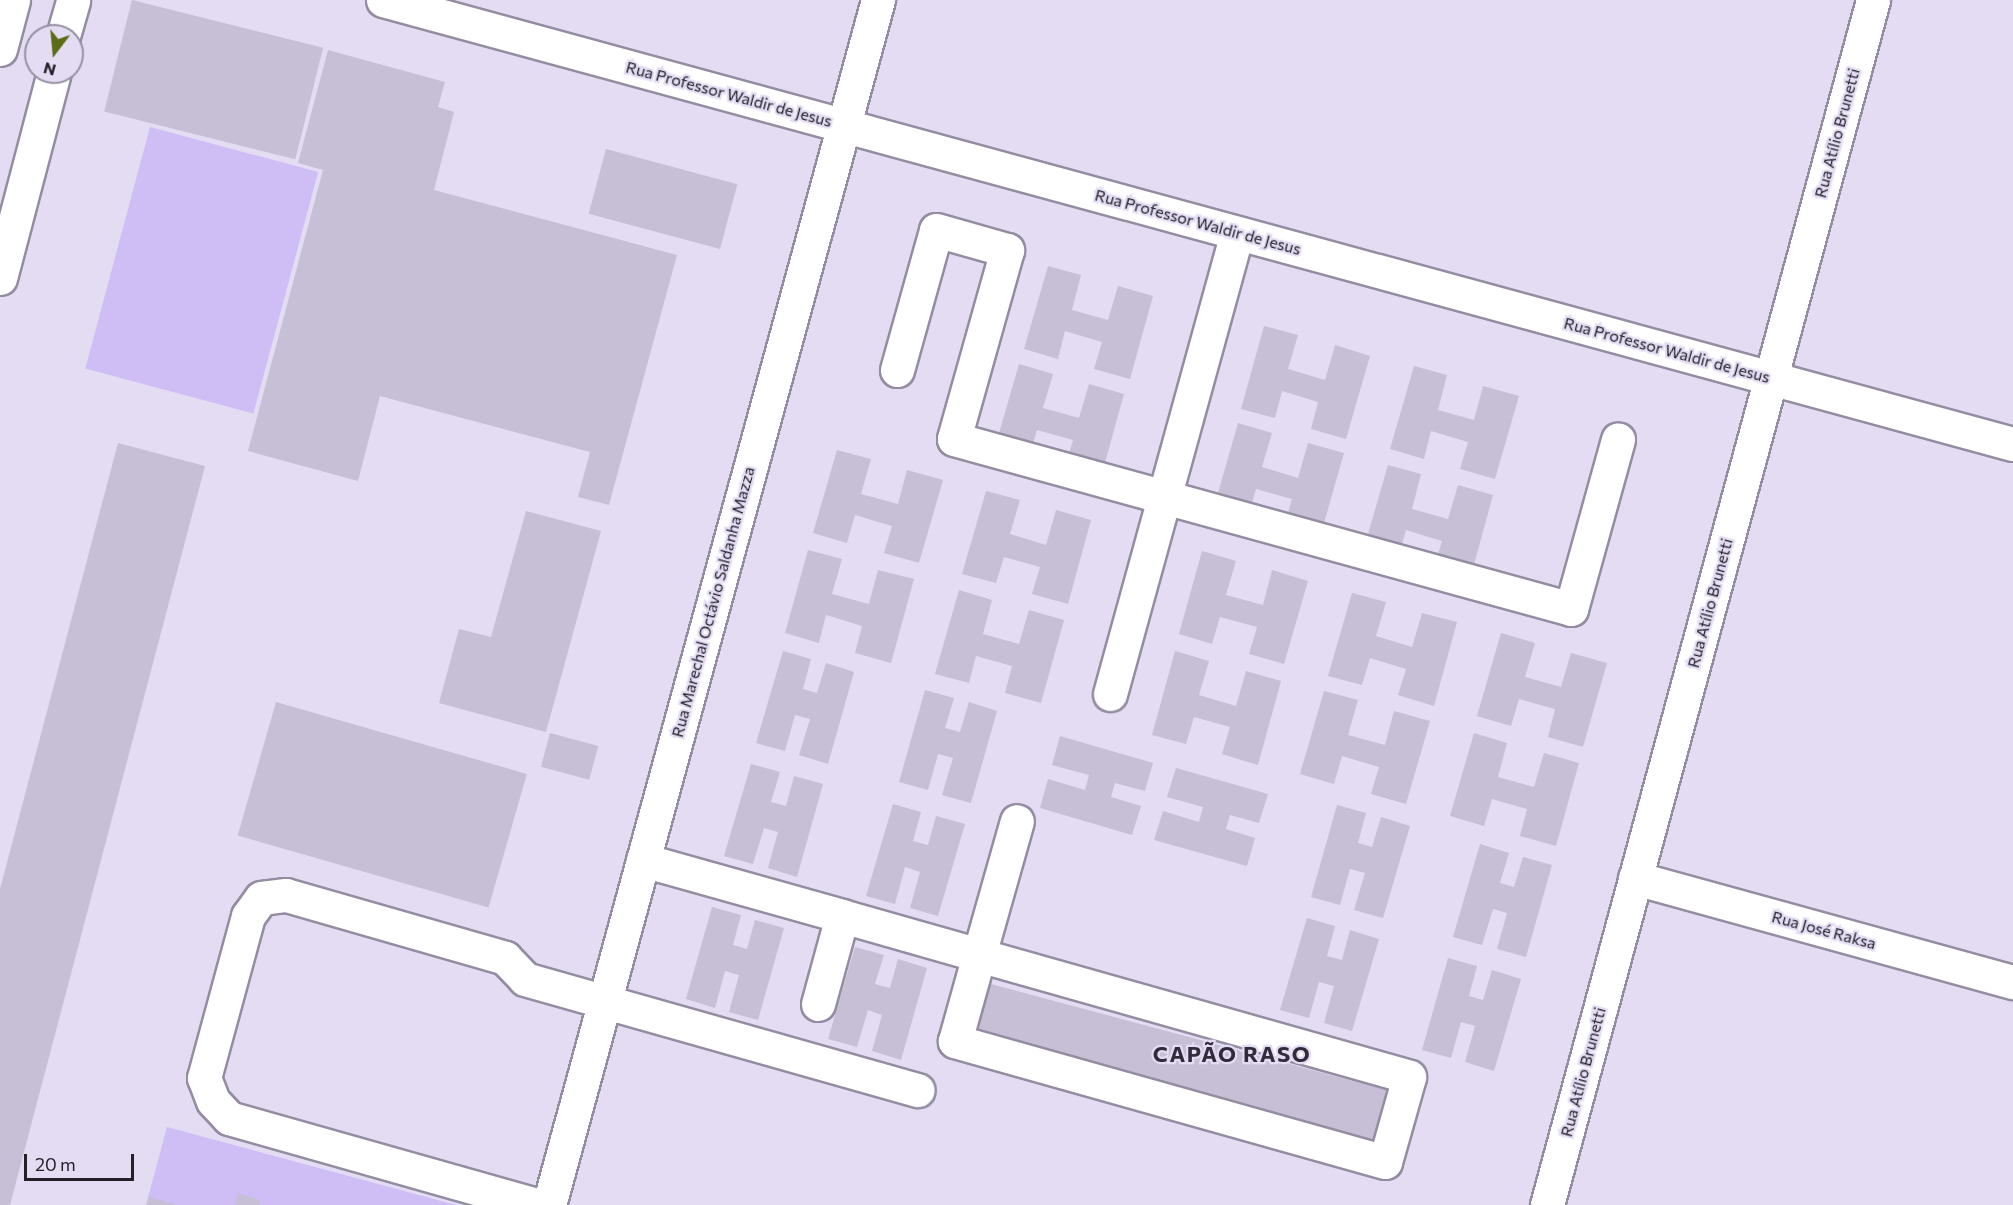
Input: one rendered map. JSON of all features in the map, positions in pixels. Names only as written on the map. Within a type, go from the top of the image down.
[{"type":"street","points":[[0,49],[13,0]]},
{"type":"street","points":[[66,24],[73,0]]},
{"type":"street","name":"Rua Professor Waldir de Jesus","points":[[382,0],[2013,444]]},
{"type":"street","name":"Rua Marechal Octávio Saldanha Mazza","points":[[549,1205],[878,0]]},
{"type":"street","name":"Rua Atílio Brunetti","points":[[1546,1205],[1873,0]]},
{"type":"street","points":[[0,278],[8,207],[50,84]]},
{"type":"street","points":[[897,370],[936,230],[1007,250],[954,439],[1571,609],[1617,439]]},
{"type":"street","points":[[1110,694],[1237,233]]},
{"type":"street","points":[[643,860],[842,916],[979,955],[1409,1077],[1385,1162],[955,1041],[979,955],[1017,821]]},
{"type":"street","name":"Rua José Raksa","points":[[1635,878],[2013,982]]},
{"type":"street","points":[[536,1205],[229,1118],[213,1101],[204,1078],[249,916],[261,898],[286,896],[505,958],[525,979],[918,1090]]},
{"type":"street","points":[[818,1004],[842,916]]},
{"type":"shaded area","points":[[150,127],[318,172],[253,414],[85,368]]},
{"type":"shaded area","points":[[167,1127],[456,1205],[146,1205]]},
{"type":"building","points":[[132,0],[323,48],[295,159],[104,112]]},
{"type":"building","points":[[328,50],[445,82],[438,107],[454,112],[434,190],[677,255],[609,505],[578,497],[590,452],[380,396],[358,481],[248,451],[323,170],[298,163]]},
{"type":"building","points":[[606,149],[737,184],[720,249],[589,214]]},
{"type":"building","points":[[1048,266],[1081,275],[1072,310],[1108,320],[1118,286],[1153,296],[1130,379],[1094,369],[1102,342],[1065,331],[1058,359],[1024,349]]},
{"type":"building","points":[[1264,326],[1298,335],[1288,369],[1325,380],[1335,345],[1370,356],[1346,439],[1311,429],[1318,402],[1282,391],[1275,418],[1241,409]]},
{"type":"building","points":[[1019,364],[1053,374],[1043,408],[1079,418],[1089,384],[1124,394],[1101,477],[1065,467],[1073,440],[1037,430],[1029,457],[995,447]]},
{"type":"building","points":[[1414,366],[1447,375],[1438,410],[1474,420],[1483,386],[1519,396],[1495,479],[1460,469],[1468,442],[1431,431],[1424,459],[1390,449]]},
{"type":"building","points":[[1238,423],[1272,433],[1262,467],[1298,478],[1308,443],[1344,453],[1320,537],[1284,527],[1292,499],[1256,489],[1248,516],[1214,507]]},
{"type":"building","points":[[118,443],[205,466],[10,1205],[0,1205],[0,889]]},
{"type":"building","points":[[837,450],[871,459],[861,494],[898,504],[907,470],[943,480],[919,563],[884,553],[892,526],[855,515],[847,543],[813,533]]},
{"type":"building","points":[[1388,465],[1421,474],[1412,509],[1448,519],[1458,485],[1493,495],[1470,579],[1434,568],[1442,541],[1406,530],[1398,558],[1364,548]]},
{"type":"building","points":[[986,491],[1020,500],[1010,534],[1046,545],[1056,510],[1091,520],[1068,604],[1032,594],[1040,567],[1004,557],[996,583],[962,574]]},
{"type":"building","points":[[526,511],[601,531],[546,732],[439,703],[459,629],[491,637]]},
{"type":"building","points":[[808,550],[842,559],[832,594],[869,604],[878,570],[914,579],[891,663],[855,653],[862,626],[826,615],[819,643],[785,633]]},
{"type":"building","points":[[1202,551],[1236,561],[1226,595],[1263,605],[1272,570],[1308,581],[1284,664],[1249,654],[1257,627],[1220,617],[1212,644],[1179,634]]},
{"type":"building","points":[[959,590],[992,600],[983,634],[1019,644],[1029,610],[1064,620],[1041,703],[1005,693],[1012,666],[976,656],[969,683],[935,674]]},
{"type":"building","points":[[1352,593],[1386,602],[1376,636],[1412,647],[1422,613],[1457,622],[1434,706],[1398,695],[1406,669],[1370,658],[1362,685],[1328,676]]},
{"type":"building","points":[[1501,633],[1535,643],[1525,677],[1561,687],[1571,653],[1607,663],[1583,747],[1548,737],[1555,709],[1519,699],[1511,726],[1477,716]]},
{"type":"building","points":[[783,651],[811,659],[803,689],[817,693],[826,663],[854,672],[828,764],[799,755],[810,719],[795,715],[785,751],[756,743]]},
{"type":"building","points":[[1175,651],[1209,661],[1199,695],[1236,706],[1246,671],[1281,681],[1258,765],[1222,754],[1230,727],[1194,717],[1186,744],[1152,735]]},
{"type":"building","points":[[925,690],[954,698],[945,728],[960,732],[969,702],[997,711],[971,803],[942,795],[953,758],[938,754],[928,790],[899,782]]},
{"type":"building","points":[[1324,691],[1358,700],[1348,735],[1385,745],[1394,711],[1430,721],[1406,804],[1371,794],[1379,767],[1342,756],[1334,784],[1300,774]]},
{"type":"building","points":[[276,702],[527,774],[489,908],[238,836]]},
{"type":"building","points":[[550,733],[598,746],[589,780],[541,767]]},
{"type":"building","points":[[1474,733],[1507,743],[1498,777],[1534,787],[1544,753],[1579,763],[1556,846],[1520,836],[1527,809],[1492,799],[1484,826],[1450,816]]},
{"type":"building","points":[[1060,736],[1153,763],[1145,791],[1115,783],[1111,797],[1141,806],[1132,835],[1040,808],[1048,779],[1085,790],[1089,775],[1052,765]]},
{"type":"building","points":[[751,764],[780,772],[771,802],[786,806],[794,776],[823,784],[797,877],[768,868],[778,832],[764,828],[753,864],[724,856]]},
{"type":"building","points":[[1176,768],[1268,794],[1259,823],[1230,815],[1226,829],[1255,838],[1247,866],[1154,840],[1163,811],[1199,822],[1203,807],[1167,797]]},
{"type":"building","points":[[893,804],[921,812],[913,841],[928,845],[936,816],[965,824],[938,916],[910,908],[920,872],[905,867],[895,904],[866,896]]},
{"type":"building","points":[[1337,805],[1366,813],[1358,843],[1372,847],[1381,817],[1410,826],[1383,918],[1354,910],[1365,873],[1350,869],[1340,905],[1311,897]]},
{"type":"building","points":[[1480,844],[1509,853],[1500,883],[1514,887],[1523,857],[1552,865],[1526,957],[1497,949],[1507,913],[1493,909],[1482,945],[1453,937]]},
{"type":"building","points":[[712,907],[741,915],[733,945],[747,949],[755,920],[784,928],[758,1020],[729,1012],[739,975],[725,971],[715,1008],[686,999]]},
{"type":"building","points":[[1307,918],[1335,926],[1327,956],[1342,960],[1350,930],[1379,939],[1352,1031],[1324,1023],[1334,986],[1319,982],[1309,1018],[1280,1010]]},
{"type":"building","points":[[855,947],[884,955],[875,984],[890,988],[898,959],[927,968],[901,1060],[872,1051],[882,1015],[868,1010],[857,1047],[828,1039]]},
{"type":"building","points":[[1448,958],[1477,966],[1469,996],[1483,1000],[1492,970],[1521,979],[1494,1071],[1465,1062],[1475,1026],[1461,1022],[1451,1058],[1422,1050]]},
{"type":"building","points":[[976,980],[1388,1091],[1375,1141],[963,1030]]},
{"type":"building","points":[[238,1193],[260,1200],[259,1205],[235,1205]]},
{"type":"building","points":[[149,1197],[175,1204],[175,1205],[147,1205]]},
{"type":"district","name":"CAPÃO RASO","points":[[1232,1054]]}]
